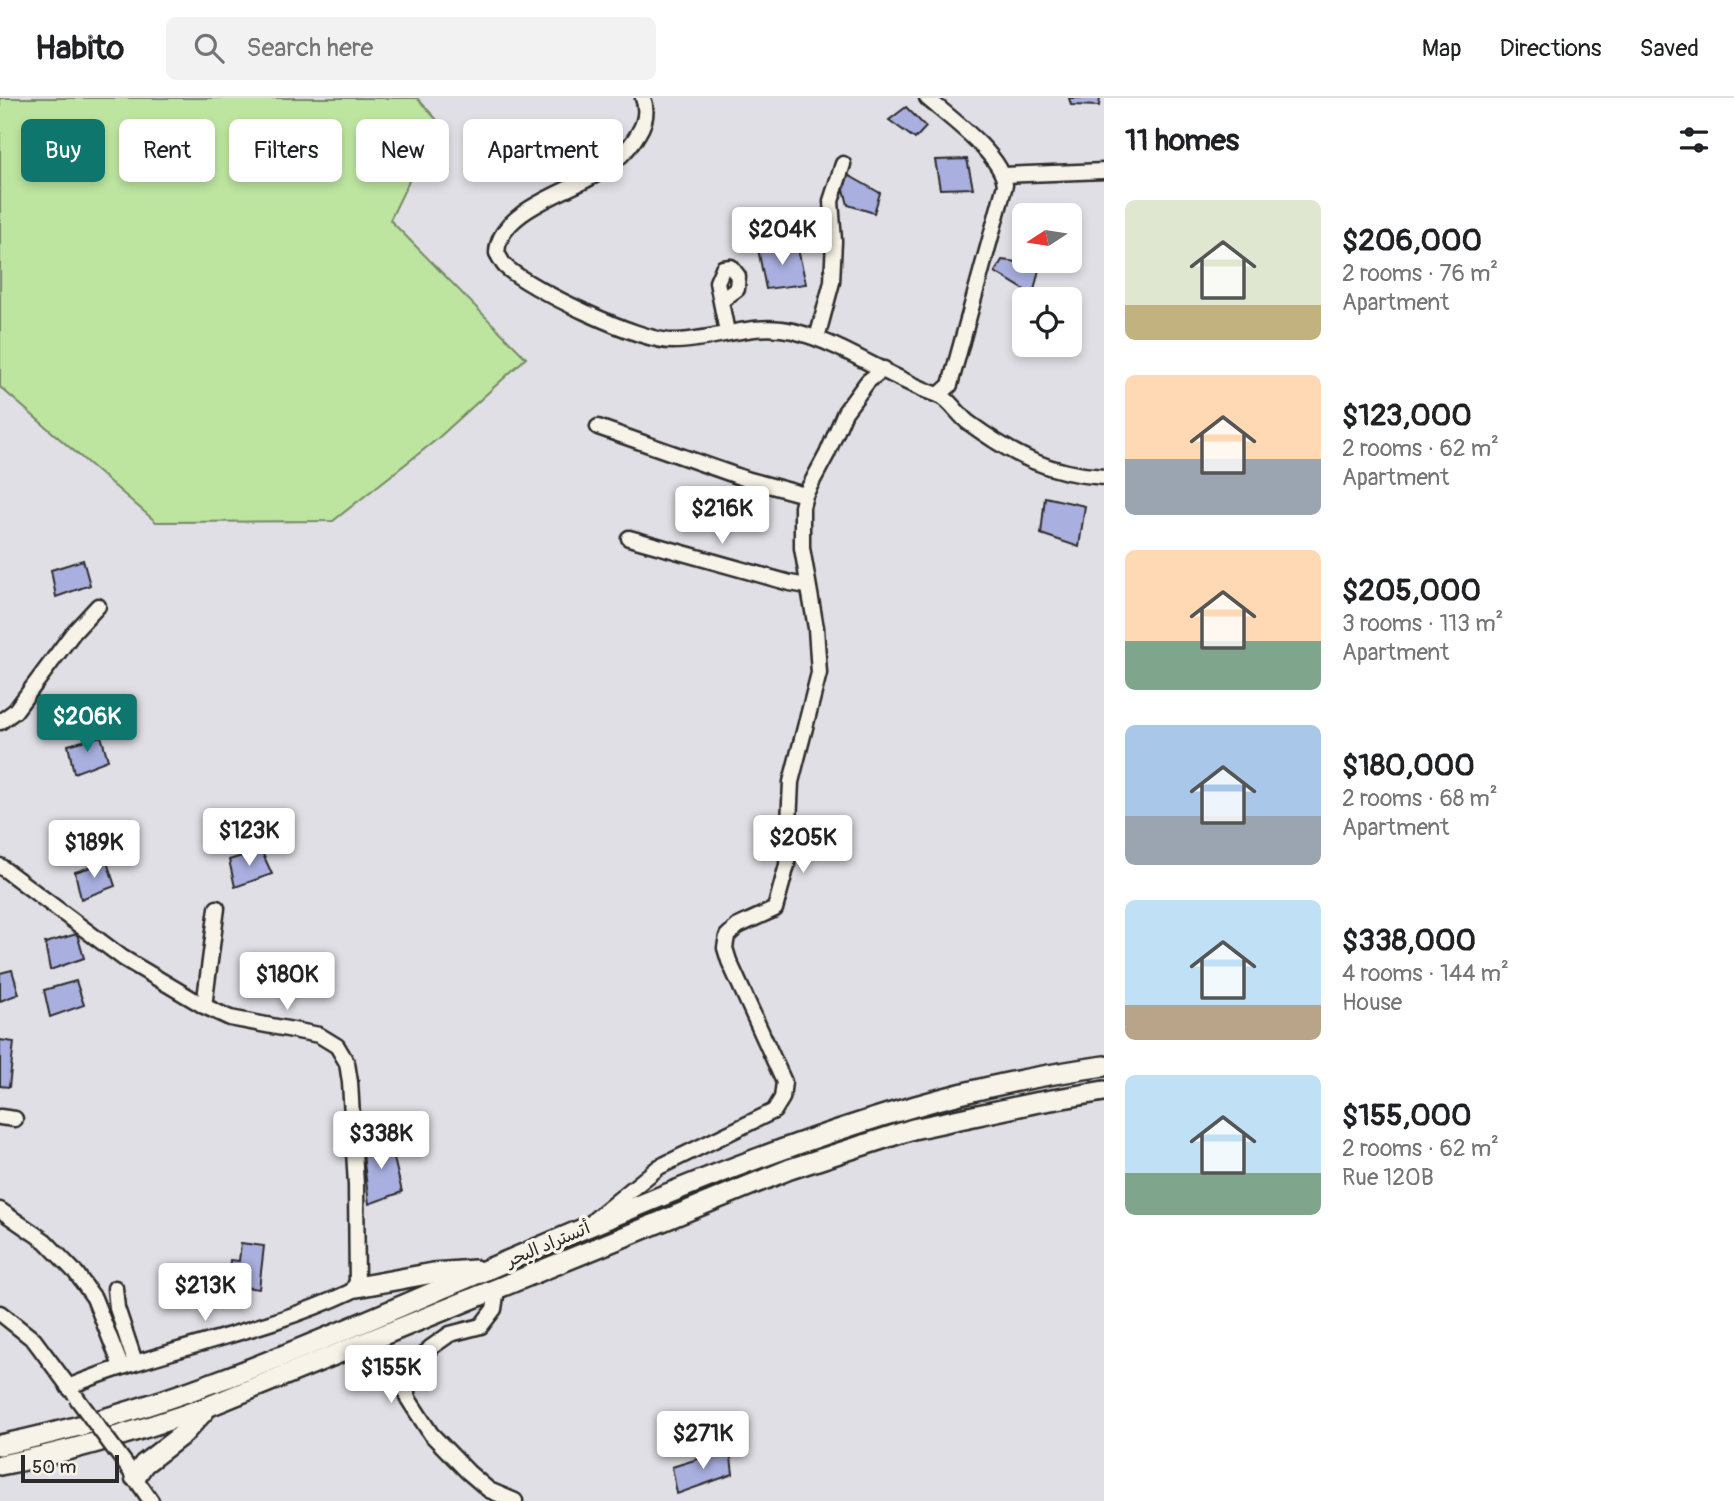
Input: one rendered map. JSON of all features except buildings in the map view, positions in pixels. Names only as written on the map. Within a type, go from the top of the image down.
[{"type":"highway","name":"أتستراد البحر","points":[[0,1445],[62,1432],[174,1398],[272,1361],[731,1169],[897,1111],[1019,1081],[1104,1066]]},
{"type":"highway","name":"أتستراد البحر","points":[[0,1465],[45,1457],[142,1430],[208,1407],[790,1169],[913,1129],[1022,1105],[1104,1091]]},
{"type":"highway","points":[[358,1287],[433,1273],[490,1269]]},
{"type":"highway","points":[[130,1470],[144,1464],[183,1434],[208,1407]]},
{"type":"street","points":[[643,98],[646,113],[642,128],[633,144],[596,174],[561,191],[519,217],[500,235],[498,253],[506,267],[519,277],[585,312],[659,341],[771,328],[817,338],[884,369],[922,391],[939,395],[967,421],[997,442],[1043,467],[1104,477]]},
{"type":"street","points":[[927,98],[993,159],[1003,175],[1003,194],[950,385],[939,395]]},
{"type":"street","points":[[817,338],[832,282],[834,241],[831,201],[843,164]]},
{"type":"street","points":[[1003,175],[1104,171]]},
{"type":"street","points":[[722,300],[723,321],[727,332]]},
{"type":"street","points":[[583,1229],[659,1167],[774,1111],[782,1098],[784,1082],[777,1062],[725,947],[727,936],[738,926],[775,909],[788,857],[791,782],[819,673],[816,628],[807,586],[800,526],[805,495],[845,412],[868,382],[884,369]]},
{"type":"street","points":[[598,427],[746,479],[805,495]]},
{"type":"street","points":[[629,538],[807,586]]},
{"type":"street","points":[[0,722],[15,710],[73,633],[98,606]]},
{"type":"street","points":[[0,866],[123,958],[204,1006],[230,1018],[319,1035],[337,1046],[346,1063],[351,1094],[358,1287],[341,1297],[298,1314],[128,1364],[72,1392]]},
{"type":"street","points":[[204,1006],[217,908]]},
{"type":"street","points":[[0,1117],[15,1119]]},
{"type":"street","points":[[0,1210],[45,1241],[76,1273],[94,1298],[128,1364]]},
{"type":"street","points":[[115,1288],[128,1364]]},
{"type":"street","points":[[497,1289],[494,1309],[481,1326],[450,1334],[429,1348],[412,1371],[407,1385],[407,1397],[431,1434],[486,1495],[515,1501]]},
{"type":"street","points":[[0,1313],[34,1339],[151,1501]]},
{"type":"green space","points":[[0,98],[417,98],[436,119],[356,119],[356,182],[408,182],[390,220],[526,358],[436,440],[333,521],[156,522],[0,387]]}]
